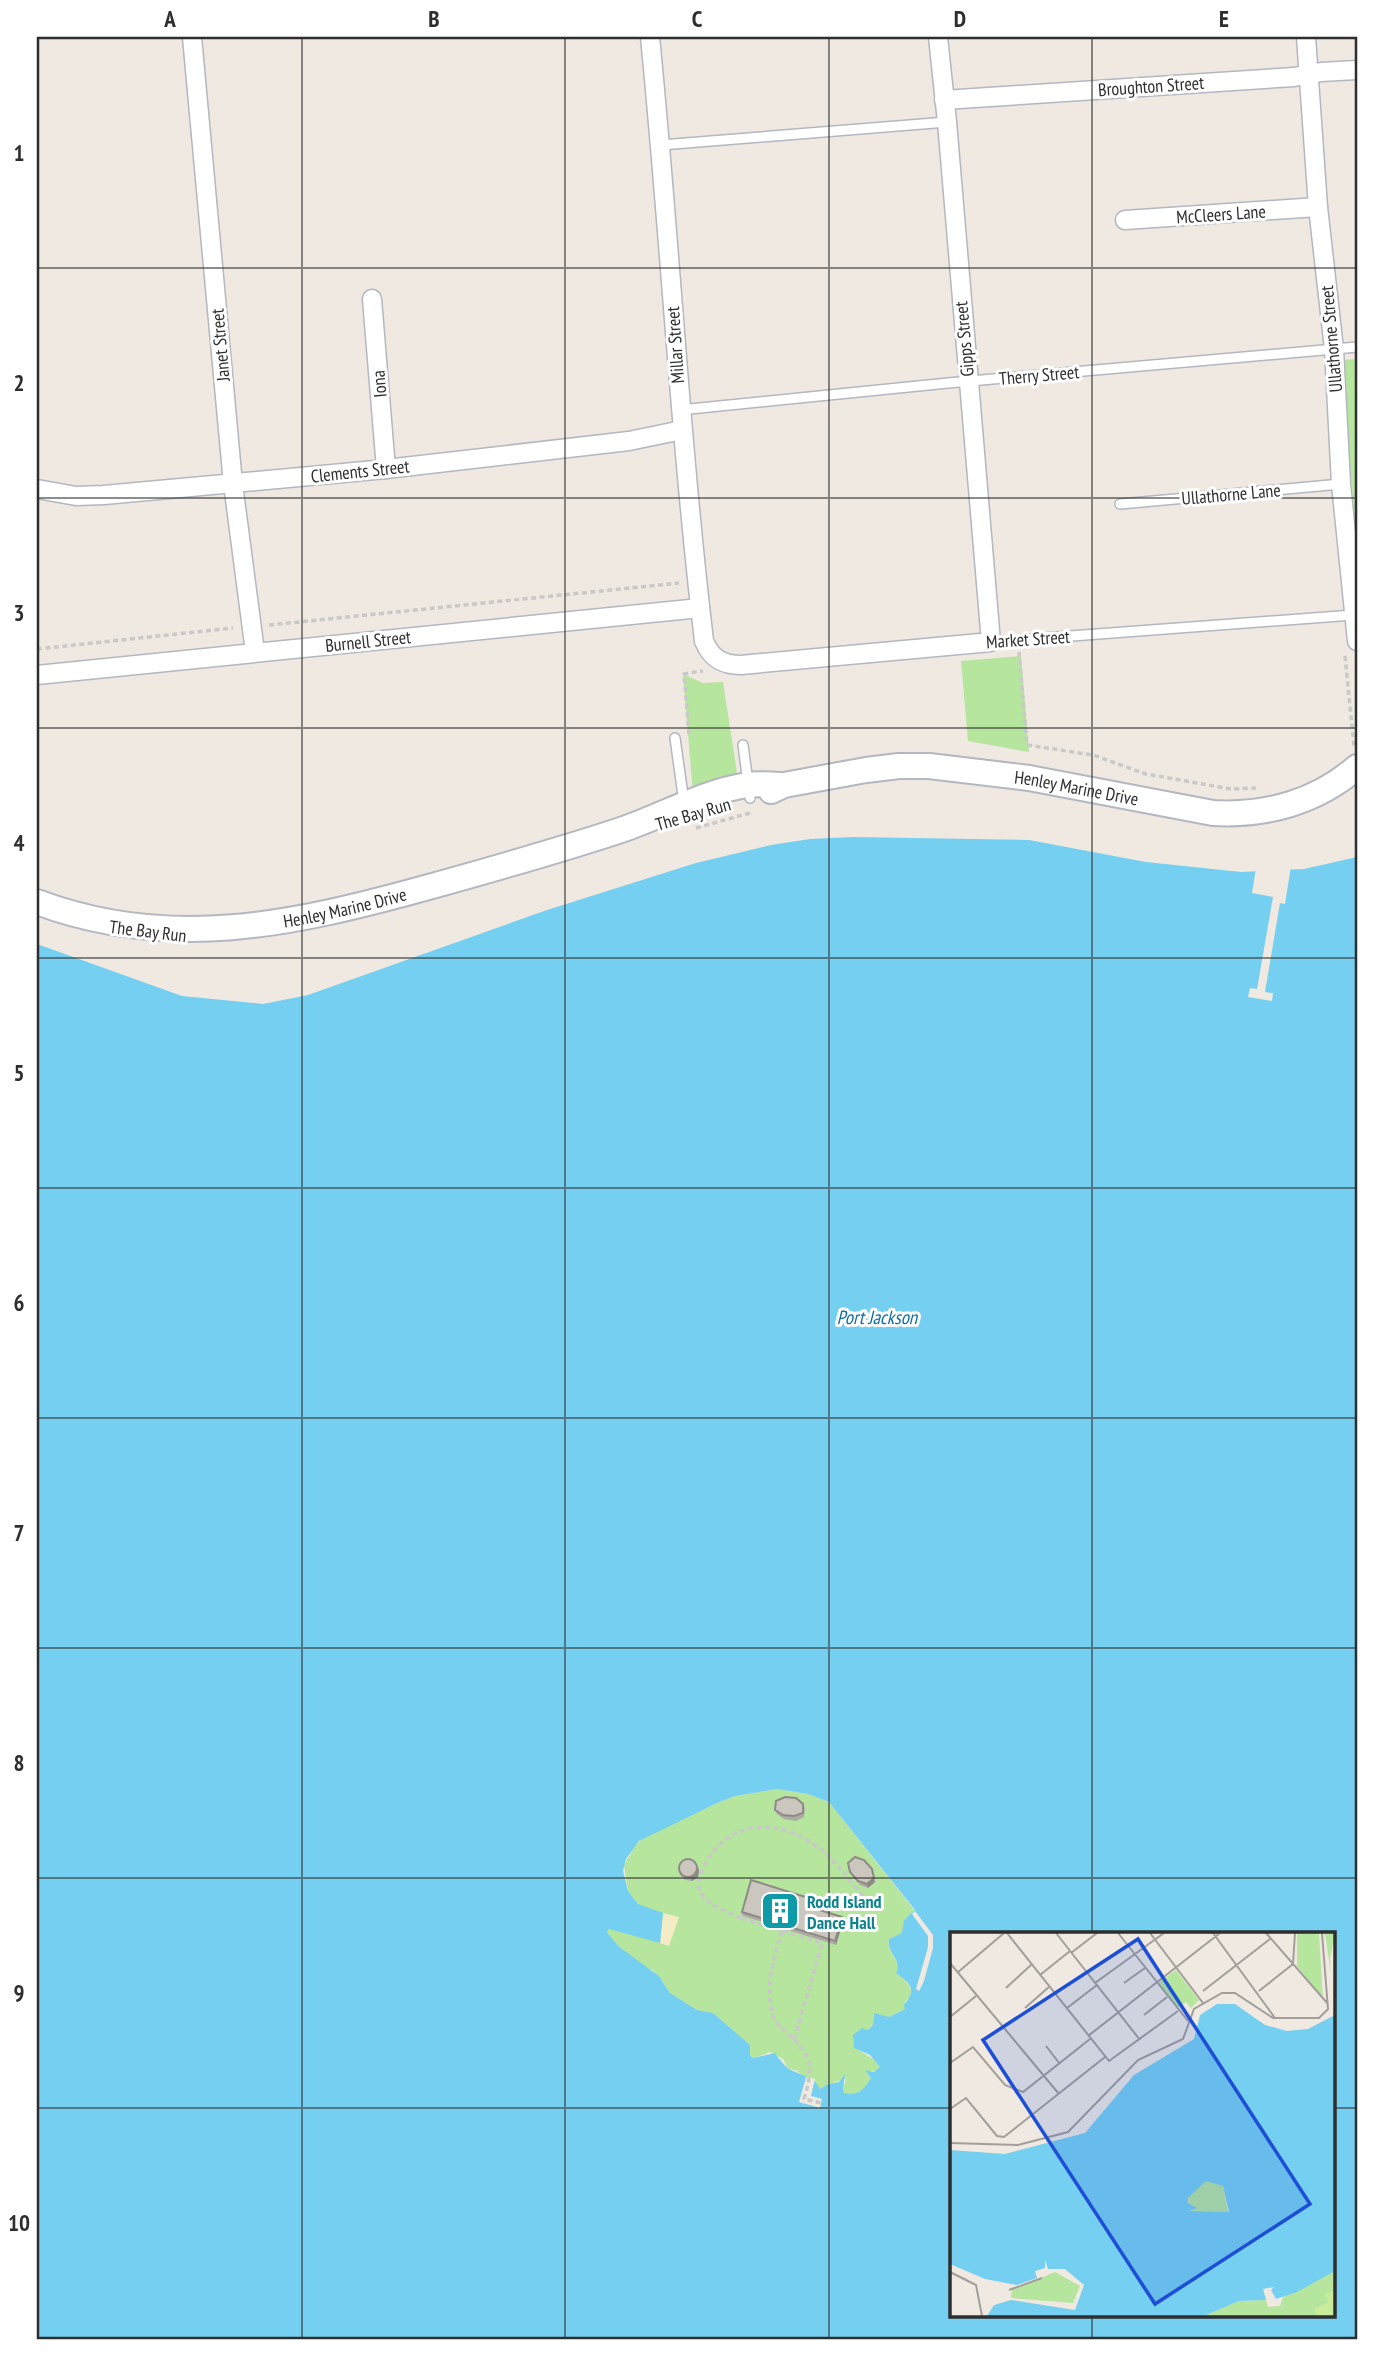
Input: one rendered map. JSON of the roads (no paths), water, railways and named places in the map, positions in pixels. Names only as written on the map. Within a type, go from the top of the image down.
[{"type":"main road","name":"Henley Marine Drive","points":[[37,902],[93,920],[163,930],[226,930],[278,923],[364,905],[511,865],[649,821],[687,817],[715,793],[752,798],[784,785],[866,769],[929,766],[1029,778],[1213,813],[1238,815],[1298,803],[1324,790],[1353,756]]},
{"type":"street","name":"Janet Street","points":[[192,37],[233,484],[255,652]]},
{"type":"street","name":"Millar Street","points":[[650,37],[661,145],[680,410],[700,608],[704,641],[708,651]]},
{"type":"street","name":"Gipps Street","points":[[938,37],[991,642]]},
{"type":"street","name":"Ullathorne Street","points":[[1306,37],[1318,207],[1334,349],[1341,484],[1357,641]]},
{"type":"street","name":"Broughton Street","points":[[944,100],[1357,70]]},
{"type":"street","name":"McCleers Lane","points":[[1125,220],[1318,207]]},
{"type":"street","name":"Iona","points":[[372,299],[386,469]]},
{"type":"street","name":"Clements Street","points":[[37,489],[76,496],[233,484],[629,441],[682,430]]},
{"type":"street","name":"Burnell Street","points":[[37,675],[700,608]]},
{"type":"street","name":"Market Street","points":[[708,651],[718,661],[741,665],[991,642]]},
{"type":"lane","points":[[661,145],[947,122]]},
{"type":"lane","name":"Therry Street","points":[[680,410],[1357,347]]},
{"type":"lane","name":"Ullathorne Lane","points":[[1120,504],[1341,484]]},
{"type":"lane","name":"Market Street","points":[[991,642],[1353,615]]},
{"type":"lane","points":[[675,738],[687,817]]},
{"type":"lane","points":[[743,746],[752,798]]},
{"type":"water","name":"Port Jackson","points":[[852,837],[1029,840],[1146,862],[1241,872],[1304,869],[1357,857],[1357,2339],[37,2339],[37,944],[182,996],[263,1004],[308,995],[547,910],[696,863],[771,845],[810,839]],"holes":[[[777,1789],[808,1794],[829,1802],[915,1910],[904,1920],[902,1933],[889,1939],[898,1968],[896,1973],[911,1987],[910,1995],[904,2005],[905,2009],[889,2017],[874,2013],[872,2026],[867,2030],[862,2028],[853,2035],[854,2048],[870,2055],[880,2067],[874,2072],[865,2070],[871,2078],[863,2088],[854,2093],[844,2093],[845,2074],[839,2082],[820,2089],[811,2079],[789,2069],[775,2053],[753,2058],[750,2055],[750,2045],[713,2013],[697,2010],[670,1993],[659,1976],[618,1946],[607,1932],[609,1929],[660,1943],[663,1913],[638,1904],[628,1891],[623,1871],[626,1859],[639,1841],[735,1796]]]},
{"type":"place","name":"Rodd Island Dance Hall","points":[[780,1911]]}]
